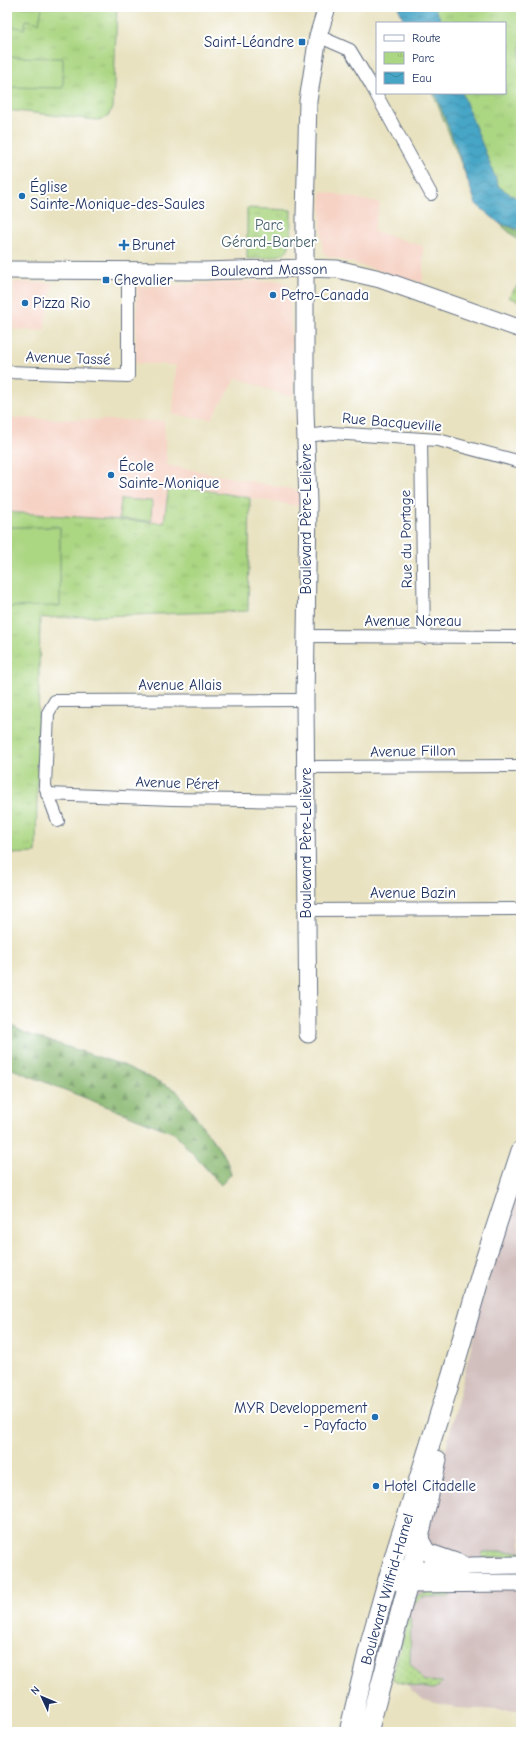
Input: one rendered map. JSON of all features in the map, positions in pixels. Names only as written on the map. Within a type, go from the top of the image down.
[{"type":"main road","name":"Boulevard Père-Lelièvre","points":[[308,1034],[305,801],[305,636],[308,504],[304,268],[308,101],[318,36],[327,7]]},
{"type":"main road","name":"Boulevard Masson","points":[[7,270],[212,271],[304,268],[337,269],[380,279],[521,329]]},
{"type":"main road","name":"Boulevard Wilfrid-Hamel","points":[[349,1732],[389,1573],[451,1378],[484,1263],[521,1151]]},
{"type":"main road","name":"Boulevard Wilfrid-Hamel","points":[[368,1732],[409,1577],[437,1460],[451,1378]]},
{"type":"main road","points":[[418,1536],[427,1552],[471,1566]]},
{"type":"main road","points":[[409,1577],[471,1566],[521,1565]]},
{"type":"main road","points":[[389,1573],[409,1577],[521,1583]]},
{"type":"street","points":[[318,36],[350,50],[376,94]]},
{"type":"street","points":[[376,94],[431,194]]},
{"type":"street","name":"Avenue Tassé","points":[[7,372],[128,376],[128,270]]},
{"type":"street","name":"Rue Bacqueville","points":[[306,436],[332,433],[438,440],[521,462]]},
{"type":"street","name":"Rue du Portage","points":[[421,440],[424,638]]},
{"type":"street","name":"Avenue Noreau","points":[[305,636],[424,638],[521,637]]},
{"type":"street","name":"Avenue Allais","points":[[47,794],[45,786],[45,772],[48,713],[55,701],[305,700]]},
{"type":"street","name":"Avenue Fillon","points":[[305,767],[521,766]]},
{"type":"street","points":[[47,794],[58,821]]},
{"type":"street","name":"Avenue Péret","points":[[47,794],[172,799],[305,801]]},
{"type":"street","name":"Avenue Bazin","points":[[306,910],[521,909]]},
{"type":"shaded area","points":[[321,191],[380,203],[373,231],[423,246],[423,283],[328,256],[323,252]]},
{"type":"shaded area","points":[[280,281],[289,286],[294,395],[284,395],[237,378],[211,419],[173,415],[176,365],[135,363],[137,287]]},
{"type":"shaded area","points":[[14,282],[53,283],[44,331],[13,329]]},
{"type":"shaded area","name":"École Sainte-Monique","points":[[7,418],[164,421],[167,465],[300,491],[303,507],[170,484],[165,523],[7,512]]},
{"type":"shaded area","points":[[521,1181],[521,1711],[456,1708],[424,1700],[412,1691],[401,1676],[397,1646],[484,1294],[510,1208]]},
{"type":"green space","points":[[7,7],[117,7],[113,108],[106,118],[97,120],[7,110]]},
{"type":"green space","points":[[7,7],[42,7],[39,23],[26,20],[24,29],[7,25]]},
{"type":"green space","points":[[399,7],[521,7],[521,234],[475,199],[433,94],[506,94],[506,22],[405,22]]},
{"type":"green space","points":[[7,57],[63,58],[63,88],[7,87]]},
{"type":"green space","name":"Parc Gérard-Barber","points":[[247,208],[291,210],[290,237],[287,251],[274,257],[247,259]]},
{"type":"green space","points":[[499,223],[521,230],[521,243]]},
{"type":"green space","points":[[521,281],[521,302],[508,297]]},
{"type":"green space","points":[[169,484],[250,498],[248,611],[40,618],[36,853],[7,854],[7,512],[164,523]]},
{"type":"green space","points":[[121,499],[152,501],[151,521],[119,519]]},
{"type":"green space","points":[[7,527],[60,527],[60,606],[7,607]]},
{"type":"green space","points":[[7,1023],[25,1033],[123,1065],[176,1090],[226,1158],[231,1174],[221,1185],[174,1133],[7,1067]]},
{"type":"green space","points":[[483,1552],[520,1552],[521,1557],[482,1557]]},
{"type":"green space","points":[[450,1588],[450,1597],[423,1597],[411,1606],[422,1594]]},
{"type":"green space","points":[[408,1618],[410,1618],[411,1622],[410,1663],[424,1681],[442,1682],[437,1688],[432,1689],[396,1682],[392,1678]]},
{"type":"water","points":[[398,7],[434,7],[441,22],[405,22]]},
{"type":"water","points":[[435,94],[462,94],[499,187],[521,201],[521,230],[499,223],[476,204],[453,138]]},
{"type":"place","name":"Saint-Léandre","points":[[302,42]]},
{"type":"place","name":"Église Sainte-Monique-des-Saules","points":[[22,196]]},
{"type":"place","name":"Brunet","points":[[124,245]]},
{"type":"place","name":"Chevalier","points":[[106,280]]},
{"type":"place","name":"Petro-Canada","points":[[273,295]]},
{"type":"place","name":"Pizza Rio","points":[[25,303]]},
{"type":"place","name":"École Sainte-Monique","points":[[111,475]]},
{"type":"place","name":"MYR Developpement - Payfacto","points":[[375,1417]]},
{"type":"place","name":"Hotel Citadelle","points":[[376,1486]]}]
